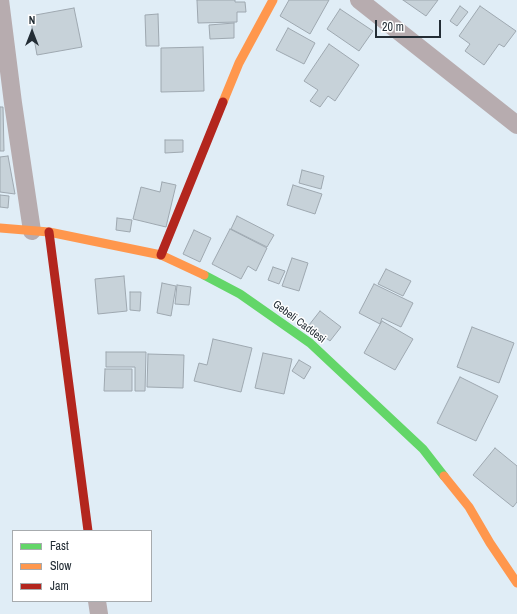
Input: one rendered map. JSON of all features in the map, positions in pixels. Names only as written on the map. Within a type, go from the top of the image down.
[{"type":"main road","points":[[161,255],[239,63],[273,0]]},
{"type":"main road","name":"Gebeli Caddesi","points":[[0,228],[40,232],[161,255],[240,294],[310,343],[424,449],[469,506],[490,543],[517,583]]},
{"type":"main road","points":[[40,232],[88,530]]},
{"type":"street","points":[[0,0],[13,103],[40,232]]},
{"type":"street","points":[[360,0],[517,124]]},
{"type":"street","points":[[97,602],[99,614]]},
{"type":"building","points":[[197,0],[235,0],[235,2],[245,2],[246,12],[237,12],[237,22],[198,23]]},
{"type":"building","points":[[289,0],[329,0],[310,34],[280,16]]},
{"type":"building","points":[[403,0],[438,0],[426,16]]},
{"type":"building","points":[[460,6],[468,12],[457,26],[450,21]]},
{"type":"building","points":[[480,6],[516,31],[504,47],[499,44],[484,65],[465,51],[470,44],[459,36]]},
{"type":"building","points":[[74,8],[82,47],[37,55],[30,16]]},
{"type":"building","points":[[340,9],[373,31],[359,51],[327,29]]},
{"type":"building","points":[[158,14],[159,46],[146,46],[145,15]]},
{"type":"building","points":[[234,23],[234,38],[210,39],[209,25]]},
{"type":"building","points":[[288,28],[315,43],[304,64],[276,50]]},
{"type":"building","points":[[329,44],[359,65],[335,101],[328,96],[320,107],[310,101],[318,90],[304,81]]},
{"type":"building","points":[[203,47],[204,91],[161,92],[161,48]]},
{"type":"building","points":[[0,107],[3,107],[4,151],[0,151]]},
{"type":"building","points":[[165,140],[183,140],[183,152],[165,153]]},
{"type":"building","points":[[8,156],[15,194],[0,192],[0,157]]},
{"type":"building","points":[[302,170],[324,176],[321,189],[299,183]]},
{"type":"building","points":[[162,182],[176,185],[166,227],[133,219],[141,187],[160,192]]},
{"type":"building","points":[[293,185],[322,194],[315,214],[287,205]]},
{"type":"building","points":[[0,195],[9,196],[8,208],[0,207]]},
{"type":"building","points":[[237,216],[274,235],[267,247],[231,229]]},
{"type":"building","points":[[117,218],[132,220],[130,232],[116,230]]},
{"type":"building","points":[[230,229],[267,248],[256,271],[248,266],[241,279],[212,264]]},
{"type":"building","points":[[194,230],[211,238],[200,262],[183,254]]},
{"type":"building","points":[[292,258],[308,263],[299,291],[282,286]]},
{"type":"building","points":[[273,267],[285,271],[279,284],[268,280]]},
{"type":"building","points":[[386,269],[411,281],[403,296],[378,284]]},
{"type":"building","points":[[124,276],[127,311],[98,314],[95,279]]},
{"type":"building","points":[[162,283],[176,286],[171,316],[157,313]]},
{"type":"building","points":[[374,284],[413,303],[401,327],[382,318],[380,324],[359,313]]},
{"type":"building","points":[[177,285],[191,287],[189,305],[175,304]]},
{"type":"building","points":[[130,292],[141,292],[140,311],[130,310]]},
{"type":"building","points":[[320,311],[341,327],[330,341],[309,325]]},
{"type":"building","points":[[382,321],[413,339],[395,370],[364,353]]},
{"type":"building","points":[[472,327],[514,343],[499,383],[457,367]]},
{"type":"building","points":[[213,339],[252,348],[241,392],[194,381],[199,363],[207,365]]},
{"type":"building","points":[[106,352],[146,352],[145,391],[135,391],[135,367],[106,367]]},
{"type":"building","points":[[263,353],[292,359],[284,394],[255,388]]},
{"type":"building","points":[[148,354],[184,355],[183,388],[147,387]]},
{"type":"building","points":[[299,360],[311,367],[304,379],[292,371]]},
{"type":"building","points":[[105,369],[132,369],[132,391],[104,391]]},
{"type":"building","points":[[460,377],[498,396],[476,441],[437,423]]},
{"type":"building","points":[[495,448],[517,466],[517,502],[513,507],[473,475]]},
{"type":"traffic: fast","points":[[204,275],[240,294],[310,343],[423,449],[444,476]]},
{"type":"traffic: slow","points":[[223,102],[239,63],[273,0]]},
{"type":"traffic: slow","points":[[0,228],[49,232],[161,255],[204,275]]},
{"type":"traffic: slow","points":[[444,476],[469,507],[490,543],[517,583]]},
{"type":"traffic: jam","points":[[161,255],[223,102]]},
{"type":"traffic: jam","points":[[49,232],[88,530]]}]
